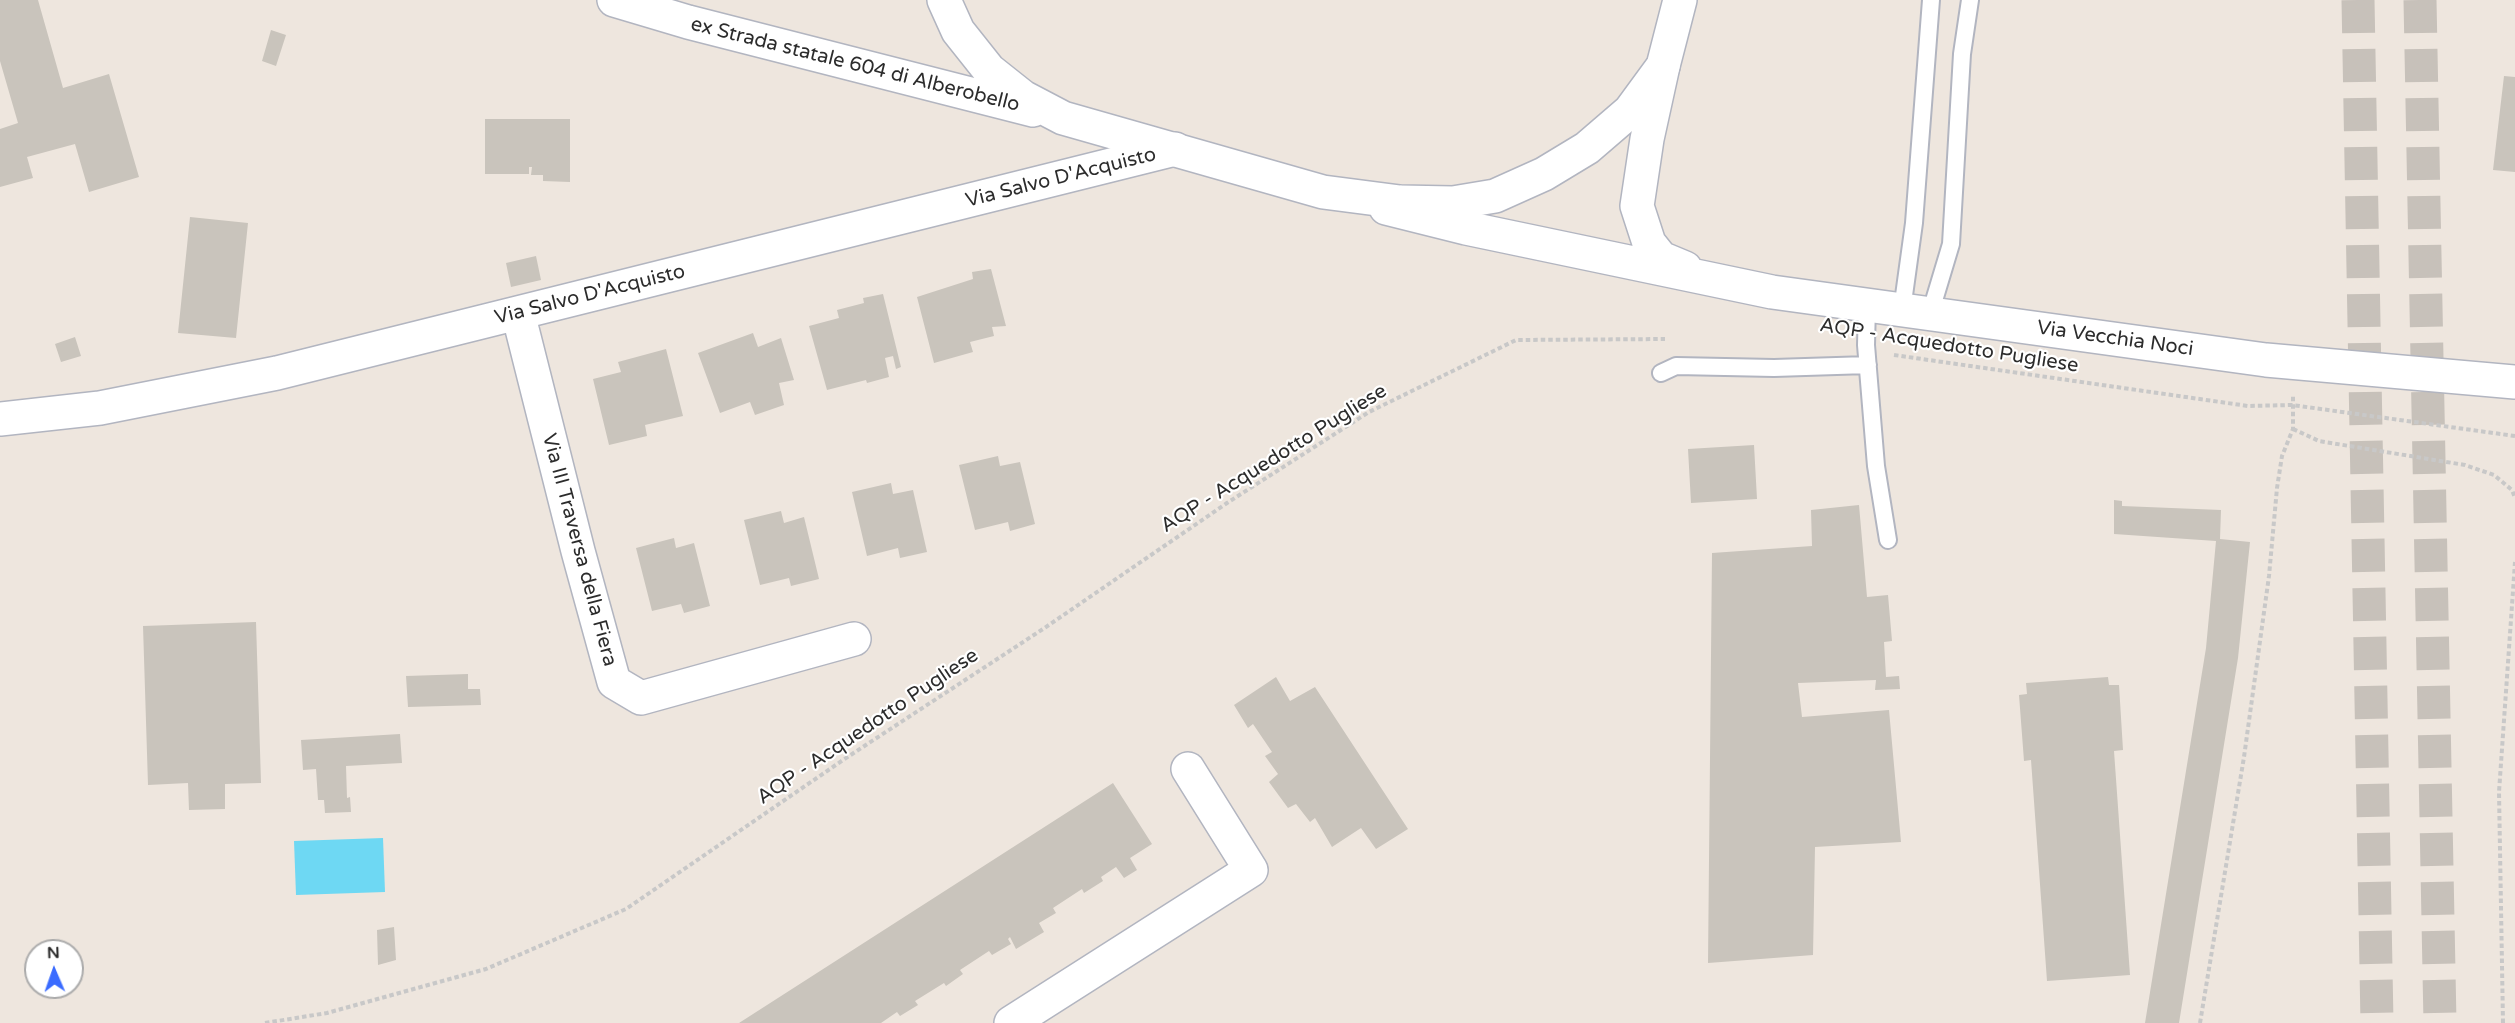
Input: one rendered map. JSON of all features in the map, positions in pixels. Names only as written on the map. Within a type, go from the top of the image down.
[{"type":"street","name":"ex Strada statale 604 di Alberobello","points":[[614,0],[688,22],[1063,118]]},
{"type":"street","points":[[944,0],[958,31],[989,70],[1023,97],[1063,118],[1323,192],[1466,228],[1717,282]]},
{"type":"street","points":[[1680,0],[1647,139],[1637,206],[1648,243],[1661,258],[1717,282]]},
{"type":"street","points":[[1323,192],[1400,202],[1452,203],[1495,196],[1544,174],[1587,148],[1630,111],[1663,66]]},
{"type":"street","name":"Via Salvo D'Acquisto","points":[[0,419],[100,408],[277,374],[1175,149]]},
{"type":"street","name":"Via Vecchia Noci","points":[[1717,282],[1867,306],[2266,360],[2515,382]]},
{"type":"street","name":"Via III Traversa della Fiera","points":[[518,313],[614,682],[640,698],[854,639]]},
{"type":"street","points":[[1011,1023],[1251,870],[1188,770]]},
{"type":"lane","points":[[1916,312],[1914,223],[1931,0]]},
{"type":"lane","points":[[1916,312],[1951,244],[1962,54],[1970,0]]},
{"type":"lane","points":[[1867,306],[1866,345],[1876,466],[1888,540]]},
{"type":"lane","points":[[1661,374],[1676,366],[1774,368],[1868,365]]},
{"type":"path","name":"AQP - Acquedotto Pugliese","points":[[265,1023],[327,1013],[486,969],[626,909],[843,760],[1043,629],[1227,503],[1369,412],[1516,340],[1672,339]]},
{"type":"path","name":"AQP - Acquedotto Pugliese","points":[[1866,345],[1881,353],[2248,406],[2292,405],[2515,436]]},
{"type":"path","points":[[2199,1023],[2245,746],[2270,576],[2280,466],[2293,429],[2319,441],[2465,465],[2494,475],[2512,490],[2515,498]]},
{"type":"path","points":[[2504,1023],[2499,792],[2515,562]]},
{"type":"water","points":[[383,838],[385,892],[296,895],[294,841]]},
{"type":"building","points":[[0,0],[38,0],[63,88],[109,74],[139,177],[89,192],[75,144],[27,157],[33,178],[0,187],[0,129],[18,123],[0,61]]},
{"type":"building","points":[[271,30],[286,35],[276,66],[262,61]]},
{"type":"building","points":[[2504,76],[2515,77],[2515,172],[2493,170]]},
{"type":"building","points":[[485,119],[570,119],[570,182],[543,181],[543,175],[531,175],[532,167],[529,167],[529,174],[485,174]]},
{"type":"building","points":[[190,217],[248,223],[236,338],[178,333]]},
{"type":"building","points":[[536,256],[541,280],[511,287],[506,263]]},
{"type":"building","points":[[991,269],[1006,326],[992,327],[994,336],[970,342],[973,352],[934,363],[917,297],[973,279],[972,272]]},
{"type":"building","points":[[883,294],[901,367],[896,369],[893,356],[885,358],[889,377],[827,390],[809,326],[839,318],[837,310],[864,303],[863,298]]},
{"type":"building","points":[[753,333],[758,347],[781,338],[794,380],[779,383],[784,405],[755,415],[750,402],[720,413],[698,353]]},
{"type":"building","points":[[75,337],[81,356],[61,362],[55,344]]},
{"type":"building","points":[[666,349],[683,416],[645,425],[647,436],[609,445],[593,379],[621,372],[618,362]]},
{"type":"building","points":[[1754,445],[1757,499],[1691,503],[1688,449]]},
{"type":"building","points":[[998,456],[1000,466],[1020,462],[1035,524],[1010,531],[1008,522],[975,530],[959,465]]},
{"type":"building","points":[[891,483],[893,494],[913,490],[927,552],[900,558],[898,548],[867,556],[852,492]]},
{"type":"building","points":[[2114,500],[2122,501],[2122,506],[2221,510],[2220,539],[2250,542],[2238,658],[2179,1023],[2145,1023],[2206,648],[2216,541],[2114,534]]},
{"type":"building","points":[[1859,505],[1867,597],[1888,595],[1892,641],[1884,642],[1886,677],[1899,676],[1900,689],[1875,690],[1876,680],[1798,683],[1802,717],[1889,710],[1901,842],[1815,847],[1813,955],[1708,963],[1712,553],[1812,546],[1811,510]]},
{"type":"building","points":[[781,511],[784,523],[804,517],[819,579],[791,586],[789,578],[760,585],[744,520]]},
{"type":"building","points":[[674,538],[676,548],[694,543],[710,606],[684,613],[681,604],[652,611],[636,548]]},
{"type":"building","points":[[256,622],[261,783],[225,784],[225,809],[189,810],[188,783],[148,785],[143,626]]},
{"type":"building","points":[[468,674],[468,689],[480,689],[481,705],[408,707],[406,676]]},
{"type":"building","points":[[1276,677],[1290,701],[1315,687],[1408,829],[1376,849],[1361,828],[1332,847],[1315,818],[1310,822],[1296,804],[1288,808],[1269,782],[1278,774],[1265,756],[1272,752],[1253,724],[1248,728],[1234,705]]},
{"type":"building","points":[[2108,677],[2109,685],[2119,685],[2123,750],[2114,751],[2130,975],[2047,981],[2031,760],[2024,761],[2019,695],[2027,694],[2026,683]]},
{"type":"building","points":[[400,734],[402,763],[346,766],[347,798],[350,797],[351,812],[325,813],[324,800],[318,800],[316,769],[303,770],[301,740]]},
{"type":"building","points":[[1113,783],[1152,844],[1130,858],[1137,870],[1124,878],[1116,867],[1101,877],[1103,881],[1084,893],[1082,889],[1053,908],[1056,913],[1039,923],[1044,932],[1016,949],[1010,937],[1008,939],[1011,944],[992,955],[989,951],[960,970],[963,974],[946,986],[944,983],[915,1001],[918,1005],[900,1016],[897,1012],[881,1023],[739,1023]]},
{"type":"building","points":[[394,927],[396,960],[378,965],[377,930]]},
{"type":"tunnel","points":[[2358,0],[2377,1023]]},
{"type":"tunnel","points":[[2420,0],[2440,1023]]}]
